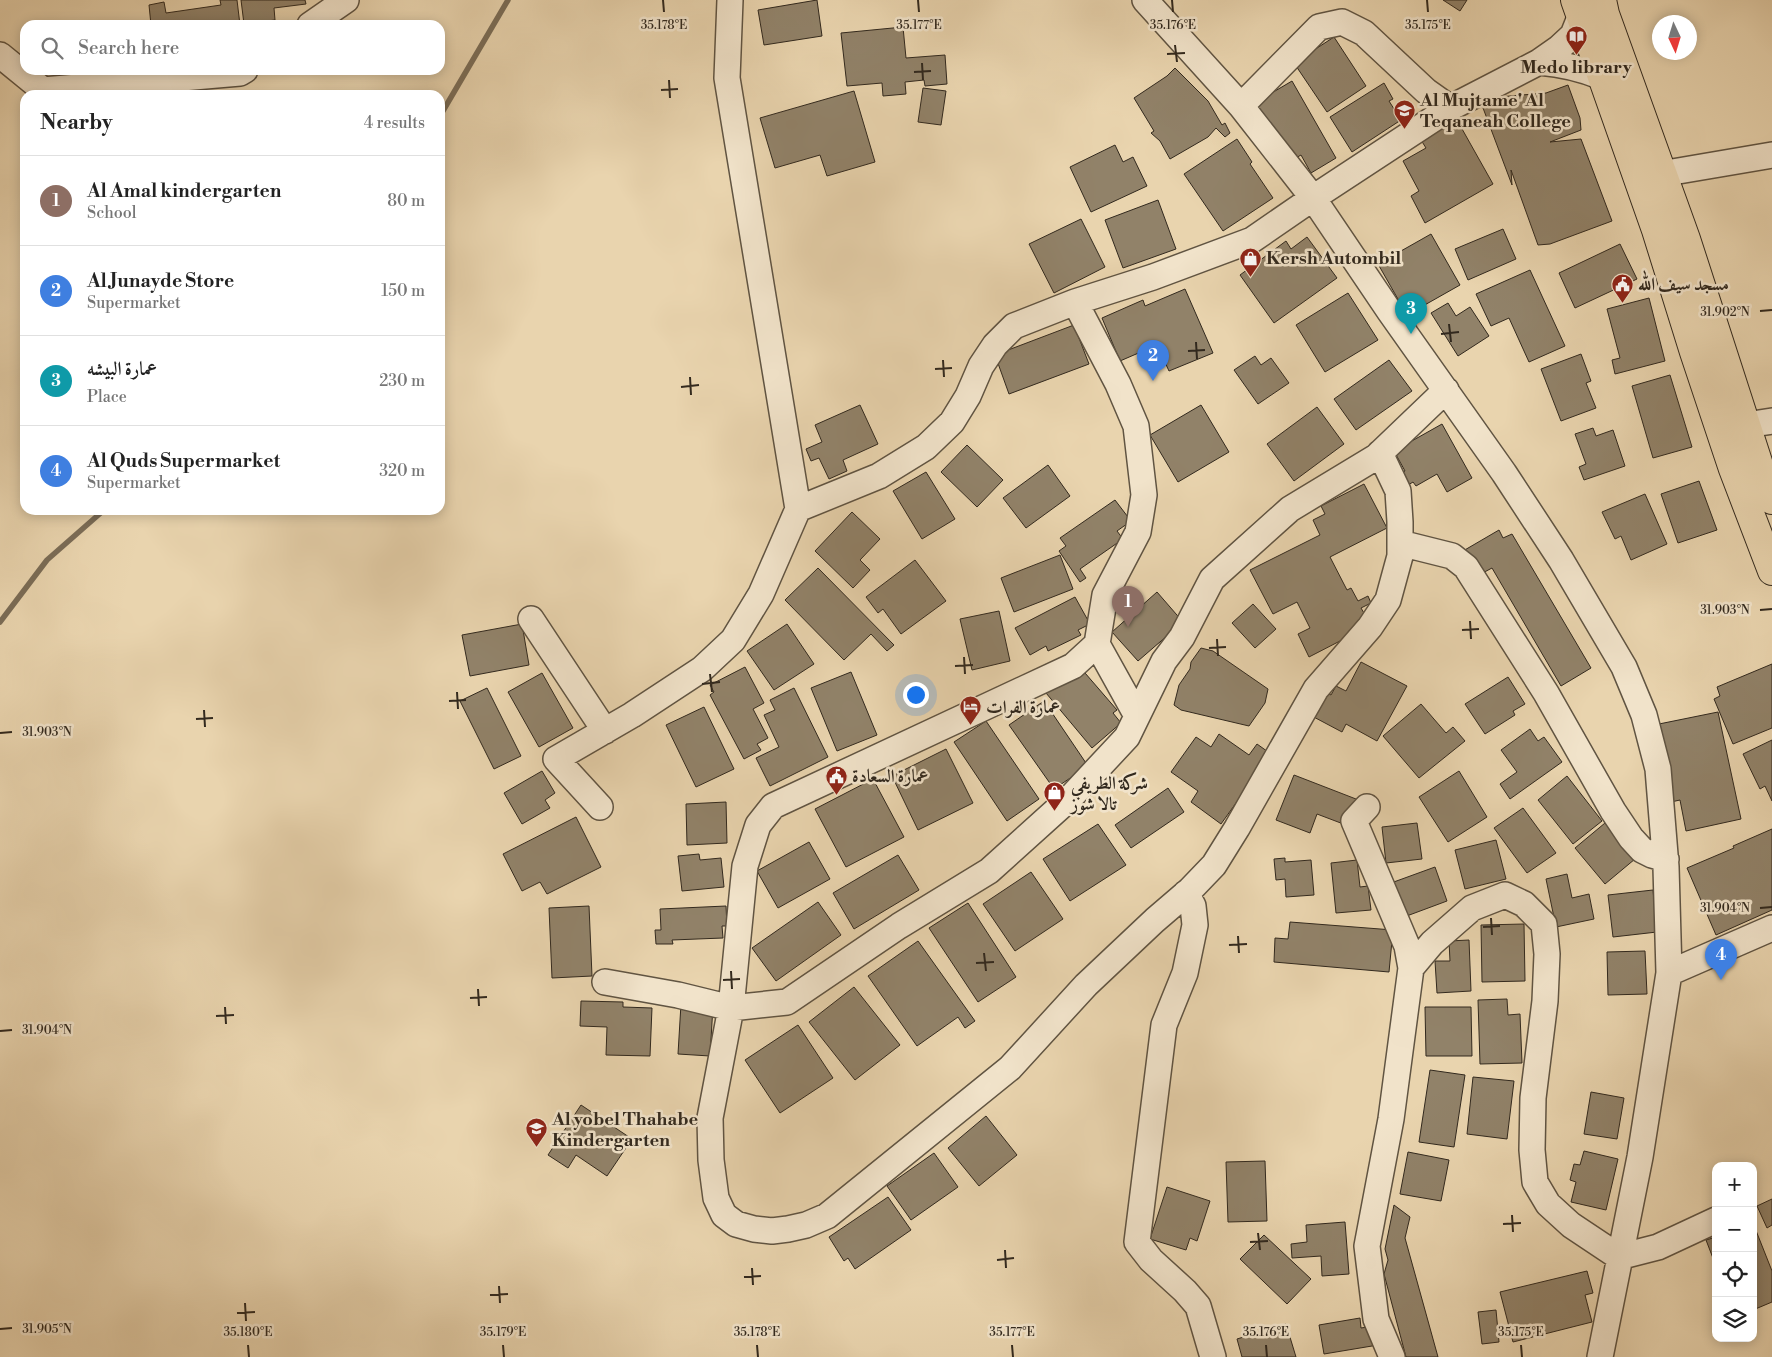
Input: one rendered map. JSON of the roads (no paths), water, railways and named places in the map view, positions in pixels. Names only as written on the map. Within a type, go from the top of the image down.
[{"type":"main road","points":[[1586,5],[1602,77],[1650,175],[1686,239],[1759,423],[1772,500]]},
{"type":"main road","points":[[1586,5],[1605,14],[1650,175],[1656,230],[1733,469],[1772,571]]},
{"type":"street","points":[[317,20],[346,0]]},
{"type":"street","points":[[600,807],[556,759],[632,715],[702,669],[733,640],[761,594],[798,509],[727,78],[730,0]]},
{"type":"street","points":[[1145,0],[1241,106],[1313,198],[1561,560],[1624,667],[1644,715],[1658,769],[1666,859],[1668,973],[1640,1157],[1600,1357]]},
{"type":"street","points":[[798,509],[879,476],[926,446],[952,422],[968,396],[981,366],[996,345],[1014,326],[1075,302],[1153,277],[1252,240],[1450,108],[1539,62],[1559,48],[1573,35],[1586,5]]},
{"type":"street","points":[[1241,106],[1319,27],[1342,22],[1364,33],[1426,91],[1450,108]]},
{"type":"street","points":[[0,55],[20,71]]},
{"type":"street","points":[[1539,62],[1585,69],[1602,77]]},
{"type":"street","points":[[25,75],[43,90],[217,75]]},
{"type":"street","points":[[1650,175],[1772,155]]},
{"type":"street","points":[[1075,302],[1118,384],[1136,426],[1144,495],[1138,532],[1105,595],[1097,644],[1073,666],[773,806],[758,825],[745,866],[731,1008],[710,1118],[711,1160],[716,1198],[724,1215],[736,1224],[772,1231],[788,1230],[827,1216],[1010,1068],[1086,985],[1214,865],[1316,689],[1370,627],[1388,600],[1400,556],[1398,490],[1380,453]]},
{"type":"street","points":[[605,982],[731,1008],[787,1002],[900,926],[989,871],[1070,798],[1127,737],[1164,660],[1182,637],[1212,579],[1290,509],[1380,453],[1446,390]]},
{"type":"street","points":[[1400,543],[1452,556],[1466,567],[1546,693],[1631,838],[1642,850],[1652,856],[1666,859]]},
{"type":"street","points":[[531,619],[605,731]]},
{"type":"street","points":[[1097,644],[1137,716]]},
{"type":"street","points":[[1367,807],[1354,822],[1407,946],[1411,968],[1391,1119],[1367,1246],[1376,1319],[1392,1357]]},
{"type":"street","points":[[1186,893],[1193,906],[1195,925],[1185,973],[1164,1025],[1137,1242],[1151,1260],[1198,1306],[1213,1357]]},
{"type":"street","points":[[1411,968],[1432,942],[1472,908],[1504,895],[1524,904],[1544,924],[1547,954],[1545,1001],[1533,1098],[1532,1150],[1535,1182],[1548,1204],[1571,1225],[1619,1257],[1658,1247],[1712,1222]]},
{"type":"street","points":[[1668,973],[1772,928]]},
{"type":"waterway","points":[[445,107],[508,0]]},
{"type":"waterway","points":[[0,622],[47,560],[98,515]]},
{"type":"place","name":"Medo library","points":[[1576,56]]},
{"type":"place","name":"Al Mujtame' Al Teqaneah College","points":[[1404,129]]},
{"type":"place","name":"Kersh Autombil","points":[[1250,277]]},
{"type":"place","name":"مسجد سيف الله","points":[[1622,303]]},
{"type":"place","name":"عمارة البيشه","points":[[1411,334]]},
{"type":"place","name":"Al Junayde Store","points":[[1153,381]]},
{"type":"place","name":"Al Amal kindergarten","points":[[1128,627]]},
{"type":"place","name":"عمارة الفرات","points":[[970,726]]},
{"type":"place","name":"عمارة السعادة","points":[[836,795]]},
{"type":"place","name":"شركة الطريفي تالا شوز","points":[[1055,812]]},
{"type":"place","name":"Al Quds Supermarket","points":[[1721,980]]},
{"type":"place","name":"Al yobel Thahabe Kindergarten","points":[[536,1148]]}]
